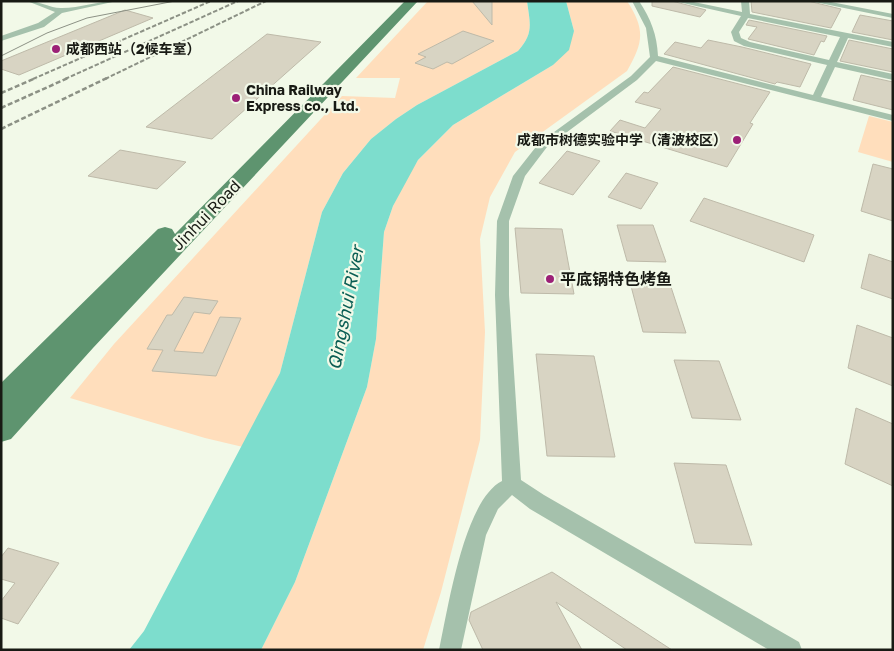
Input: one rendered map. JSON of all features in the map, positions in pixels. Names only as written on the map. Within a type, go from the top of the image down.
[{"type":"main road","name":"Jinhui Road","points":[[1,400],[11,380],[397,1]]},
{"type":"main road","name":"Jinhui Road","points":[[1,430],[84,341],[412,1]]},
{"type":"street","points":[[30,1],[60,11],[114,1]]},
{"type":"street","points":[[635,1],[649,22],[653,36],[654,58],[634,78],[543,145],[519,176],[503,221],[502,295],[510,474],[513,485],[537,502],[791,650]]},
{"type":"street","points":[[678,1],[893,45]]},
{"type":"street","points":[[745,1],[746,15],[734,32],[737,38],[747,44],[893,77]]},
{"type":"street","points":[[813,1],[893,16]]},
{"type":"street","points":[[1,39],[47,22],[57,16],[60,11]]},
{"type":"street","points":[[816,98],[845,35]]},
{"type":"street","points":[[654,58],[893,118]]},
{"type":"street","points":[[450,650],[476,534],[491,502],[505,489],[513,485]]},
{"type":"shaded area","points":[[428,1],[527,1],[530,28],[527,39],[518,51],[417,105],[396,119],[371,139],[343,173],[322,212],[280,373],[243,447],[205,438],[70,398],[114,344],[342,96],[395,98],[400,78],[356,78]]},
{"type":"shaded area","points":[[566,1],[627,1],[640,29],[639,44],[627,71],[515,152],[490,197],[480,239],[485,332],[480,440],[441,592],[423,650],[261,650],[295,582],[367,387],[376,339],[384,232],[393,206],[418,160],[453,125],[553,65],[574,31]]},
{"type":"shaded area","points":[[869,116],[893,122],[893,162],[858,152]]},
{"type":"water","name":"Qingshui River","points":[[527,1],[566,1],[574,31],[569,50],[553,65],[453,125],[418,160],[393,206],[384,232],[376,339],[367,387],[295,582],[261,650],[129,650],[144,631],[280,373],[322,212],[343,173],[371,139],[396,119],[417,105],[518,51],[527,39],[530,28]]},
{"type":"building","points":[[472,1],[492,1],[492,25]]},
{"type":"building","points":[[652,1],[672,1],[706,10],[700,17],[652,6]]},
{"type":"building","points":[[751,1],[808,1],[841,9],[831,28],[752,12]]},
{"type":"building","name":"成都西站（2候车室）","points":[[125,10],[153,18],[19,75],[1,69],[1,61]]},
{"type":"building","points":[[860,15],[893,21],[893,40],[852,32]]},
{"type":"building","points":[[749,20],[827,36],[824,42],[821,41],[814,55],[748,39],[757,27],[746,25]]},
{"type":"building","points":[[463,31],[494,41],[452,64],[447,62],[433,69],[415,63],[426,57],[418,54]]},
{"type":"building","points":[[267,34],[321,42],[212,139],[146,127]]},
{"type":"building","points":[[708,40],[811,64],[800,87],[777,82],[775,84],[664,54],[675,42],[701,48]]},
{"type":"building","points":[[849,40],[893,49],[893,72],[840,61]]},
{"type":"building","points":[[673,67],[770,92],[750,123],[753,124],[727,167],[610,131],[620,120],[645,128],[661,109],[635,102],[644,92],[648,93]]},
{"type":"building","points":[[861,75],[893,82],[893,110],[853,100]]},
{"type":"building","points":[[120,150],[186,162],[157,189],[88,176]]},
{"type":"building","points":[[567,151],[600,161],[573,195],[539,183]]},
{"type":"building","points":[[873,164],[893,169],[893,221],[861,211]]},
{"type":"building","points":[[626,173],[658,183],[641,209],[608,197]]},
{"type":"building","points":[[704,198],[814,235],[804,262],[690,221]]},
{"type":"building","points":[[617,225],[653,225],[666,262],[627,261]]},
{"type":"building","points":[[515,228],[562,229],[574,294],[521,293]]},
{"type":"building","points":[[869,254],[893,262],[893,299],[861,288]]},
{"type":"building","points":[[631,286],[671,287],[686,333],[643,332]]},
{"type":"building","points":[[184,297],[218,301],[210,314],[194,312],[174,351],[203,353],[220,317],[241,318],[216,376],[152,371],[163,350],[147,349],[167,315],[172,315]]},
{"type":"building","points":[[857,325],[893,338],[893,386],[848,368]]},
{"type":"building","points":[[536,354],[594,356],[615,457],[547,456]]},
{"type":"building","points":[[674,360],[719,361],[741,420],[692,418]]},
{"type":"building","points":[[856,408],[893,424],[893,486],[845,464]]},
{"type":"building","points":[[674,463],[726,465],[752,545],[695,543]]},
{"type":"building","points":[[8,548],[59,563],[18,624],[1,618],[1,601],[15,583],[1,579],[1,557]]},
{"type":"building","points":[[552,572],[672,650],[627,650],[556,602],[582,650],[483,650],[469,620],[471,612]]},
{"type":"tram line","points":[[1,56],[47,33],[87,18],[175,1]]},
{"type":"railway","points":[[33,79],[211,1]]},
{"type":"railway","points":[[65,79],[238,1]]},
{"type":"railway","points":[[105,79],[266,1]]},
{"type":"railway","points":[[1,93],[36,78]]},
{"type":"railway","points":[[1,108],[68,78]]},
{"type":"railway","points":[[1,129],[107,78]]},
{"type":"place","name":"成都西站（2候车室）","points":[[56,49]]},
{"type":"place","name":"China Railway Express co., Ltd.","points":[[236,98]]},
{"type":"place","name":"成都市树德实验中学（清波校区）","points":[[737,140]]},
{"type":"place","name":"平底锅特色烤鱼","points":[[550,279]]}]
